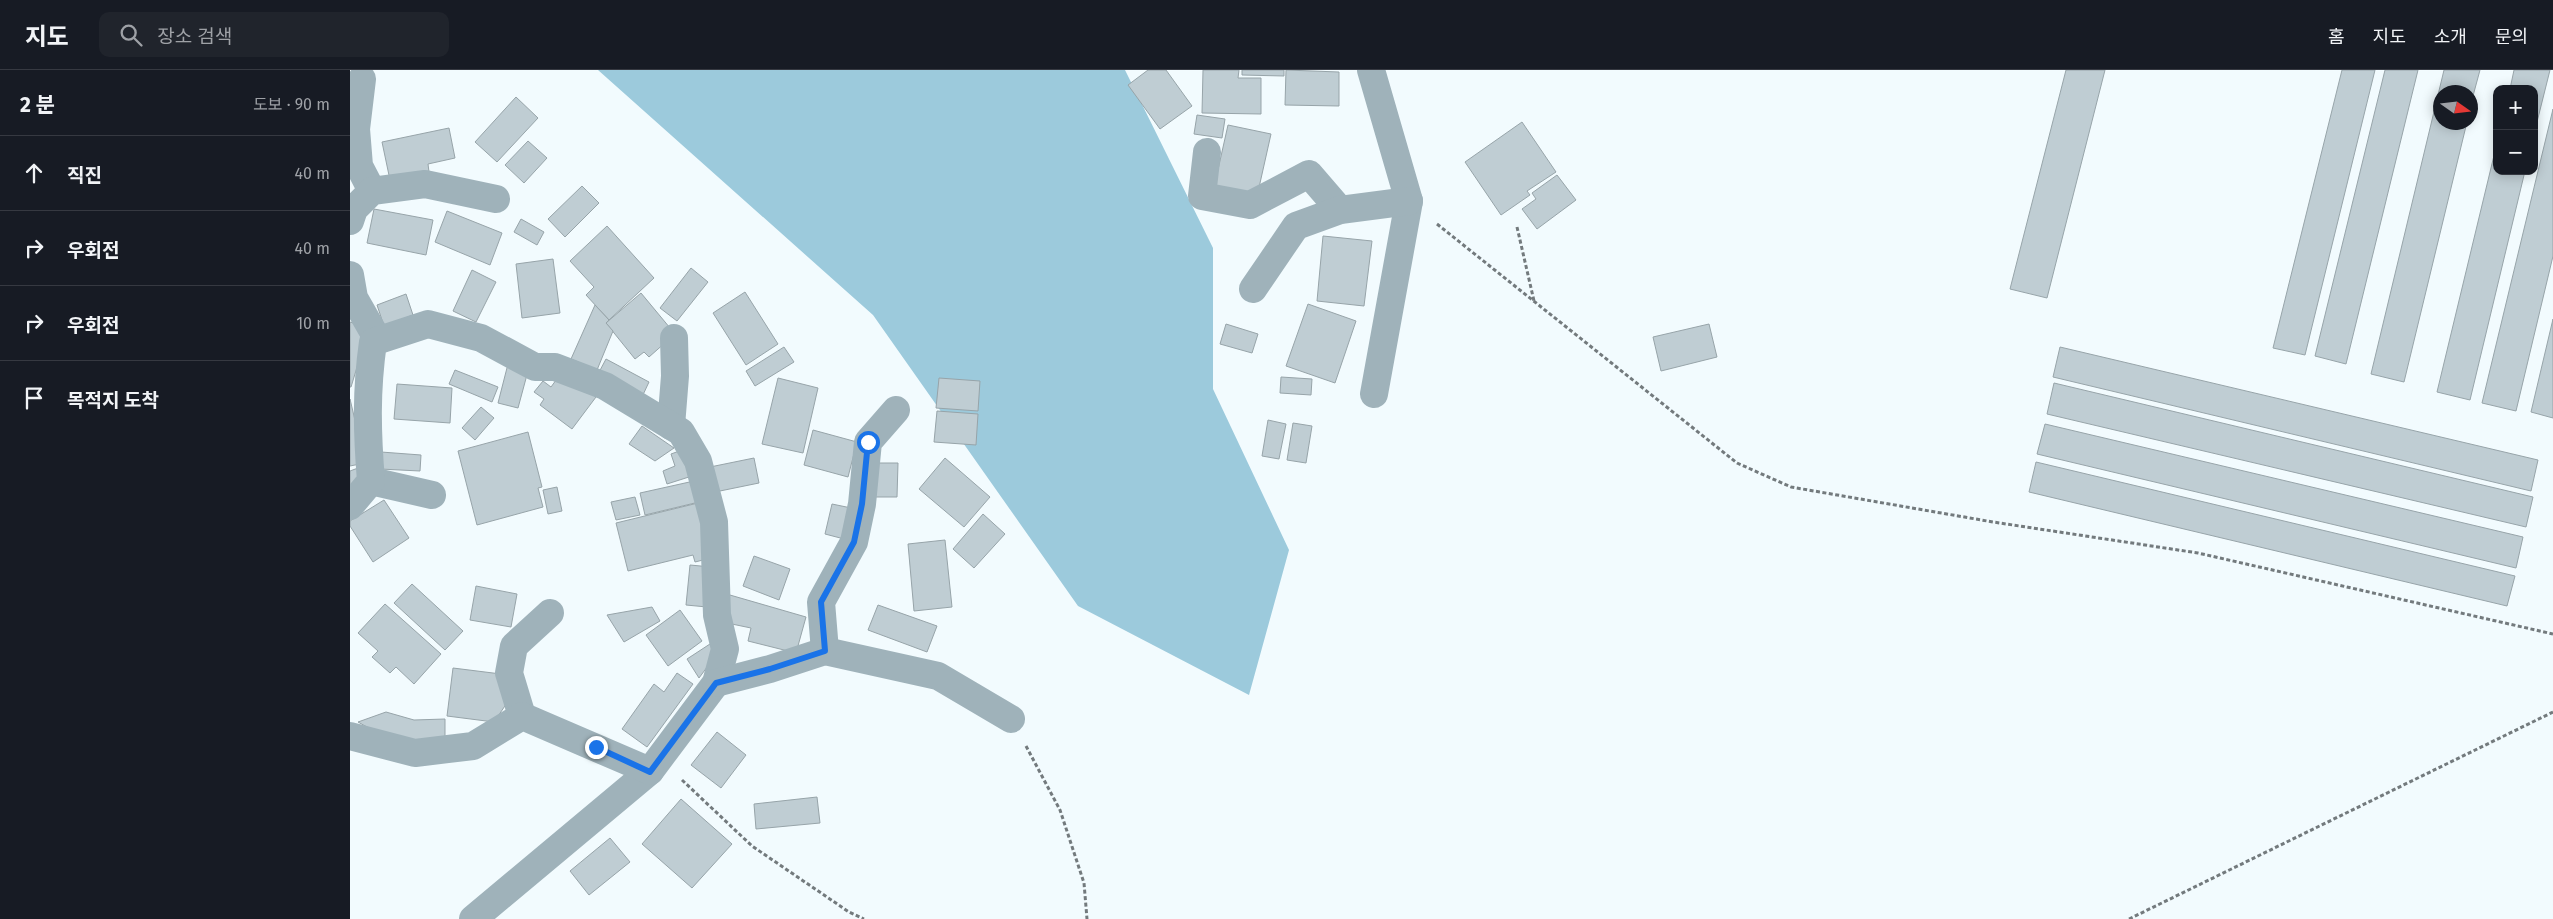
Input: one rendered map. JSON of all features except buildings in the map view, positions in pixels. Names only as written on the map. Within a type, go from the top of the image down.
[{"type":"street","points":[[1372,70],[1409,201],[1374,394]]},
{"type":"street","points":[[362,79],[356,129],[357,147],[359,166],[372,191]]},
{"type":"street","points":[[1207,152],[1202,196],[1250,206],[1309,174],[1340,210]]},
{"type":"street","points":[[350,220],[354,209],[372,191],[426,184],[496,199]]},
{"type":"street","points":[[1253,289],[1296,226],[1340,210],[1409,201]]},
{"type":"street","points":[[350,275],[354,298],[378,340]]},
{"type":"street","points":[[350,506],[371,481],[367,432],[367,383],[373,342],[428,324],[481,338],[535,367],[555,367],[605,386],[681,432],[698,461],[714,522],[717,615],[725,649],[716,683],[650,772],[473,919]]},
{"type":"street","points":[[671,426],[675,376],[674,338]]},
{"type":"street","points":[[825,651],[821,602],[854,542],[862,504],[868,442],[896,410]]},
{"type":"street","points":[[371,481],[432,495]]},
{"type":"street","points":[[550,613],[514,646],[509,673],[522,716],[650,772]]},
{"type":"street","points":[[716,683],[770,669],[825,651],[938,676],[1011,719]]},
{"type":"street","points":[[350,736],[415,752],[473,746],[522,716]]},
{"type":"path","points":[[1409,201],[1737,463],[1791,487],[1993,522],[2198,553],[2553,634]]},
{"type":"path","points":[[1517,227],[1534,302]]},
{"type":"path","points":[[2129,919],[2553,712]]},
{"type":"path","points":[[1011,719],[1060,810],[1084,883],[1087,919]]},
{"type":"path","points":[[650,772],[685,781],[752,846],[849,912],[864,919]]},
{"type":"shaded area","points":[[598,70],[1125,70],[1213,248],[1213,389],[1289,550],[1249,695],[1078,606],[873,315]]},
{"type":"route","points":[[596,747],[650,772],[716,683],[770,669],[825,651],[821,602],[854,542],[862,504],[868,442]]}]
